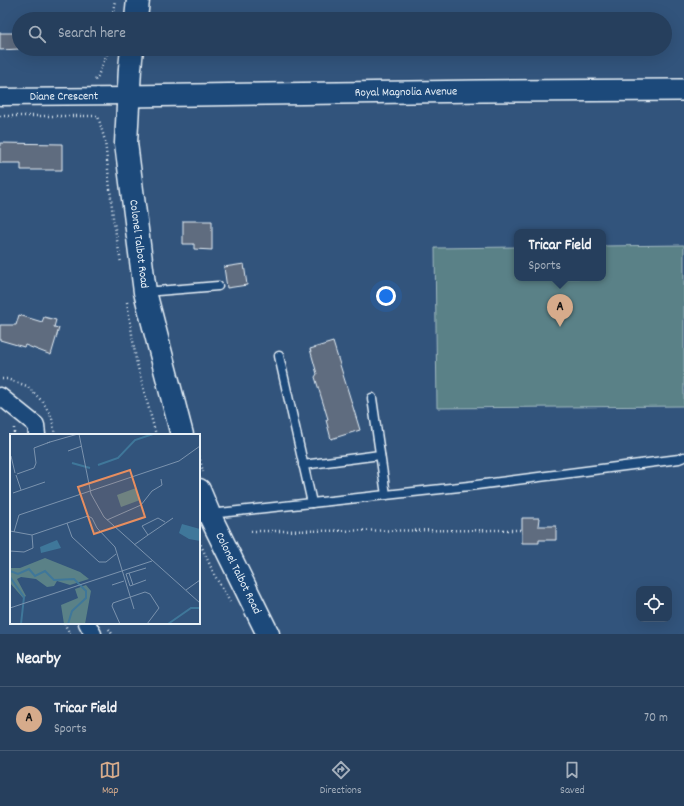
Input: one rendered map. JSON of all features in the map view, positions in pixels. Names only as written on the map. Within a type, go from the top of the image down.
[{"type":"main road","points":[[137,12],[138,0]]},
{"type":"main road","name":"Colonel Talbot Road","points":[[131,56],[126,143],[145,292],[182,434]]},
{"type":"main road","name":"Colonel Talbot Road","points":[[200,492],[209,514],[268,634]]},
{"type":"street","name":"Royal Magnolia Avenue","points":[[128,96],[684,90]]},
{"type":"street","name":"Diane Crescent","points":[[0,97],[128,96]]},
{"type":"street","points":[[0,396],[36,425],[37,434]]},
{"type":"street","points":[[88,624],[93,634]]},
{"type":"lane","points":[[145,292],[218,286]]},
{"type":"lane","points":[[279,356],[312,503]]},
{"type":"lane","points":[[372,398],[386,495]]},
{"type":"lane","points":[[303,465],[380,455]]},
{"type":"lane","points":[[209,514],[570,474],[679,459],[684,457]]},
{"type":"path","points":[[113,12],[115,0]]},
{"type":"path","points":[[97,78],[106,56]]},
{"type":"path","points":[[0,116],[98,116]]},
{"type":"path","points":[[0,379],[7,379],[27,386],[43,402],[52,418],[55,434]]},
{"type":"path","points":[[251,531],[522,530]]},
{"type":"path","points":[[200,543],[215,576],[233,608]]},
{"type":"path","points":[[65,624],[70,634]]},
{"type":"green space","points":[[684,245],[684,406],[437,408],[435,248],[514,247],[514,281],[606,281],[606,246]]},
{"type":"building","points":[[0,33],[12,33],[12,49],[0,50]]},
{"type":"building","points":[[0,143],[62,144],[62,170],[21,170],[21,163],[0,163]]},
{"type":"building","points":[[183,221],[212,221],[212,250],[194,249],[194,244],[183,244]]},
{"type":"building","points":[[244,264],[247,285],[227,288],[224,267]]},
{"type":"building","points":[[19,315],[42,322],[44,317],[56,320],[54,327],[59,328],[51,355],[25,345],[24,347],[0,340],[0,325],[16,325]]},
{"type":"building","points":[[333,342],[360,430],[331,439],[326,420],[328,419],[315,377],[317,374],[310,349]]},
{"type":"building","points":[[522,518],[539,518],[538,526],[556,526],[556,540],[539,540],[539,543],[522,543]]},
{"type":"place","name":"Tricar Field","points":[[560,327]]}]
